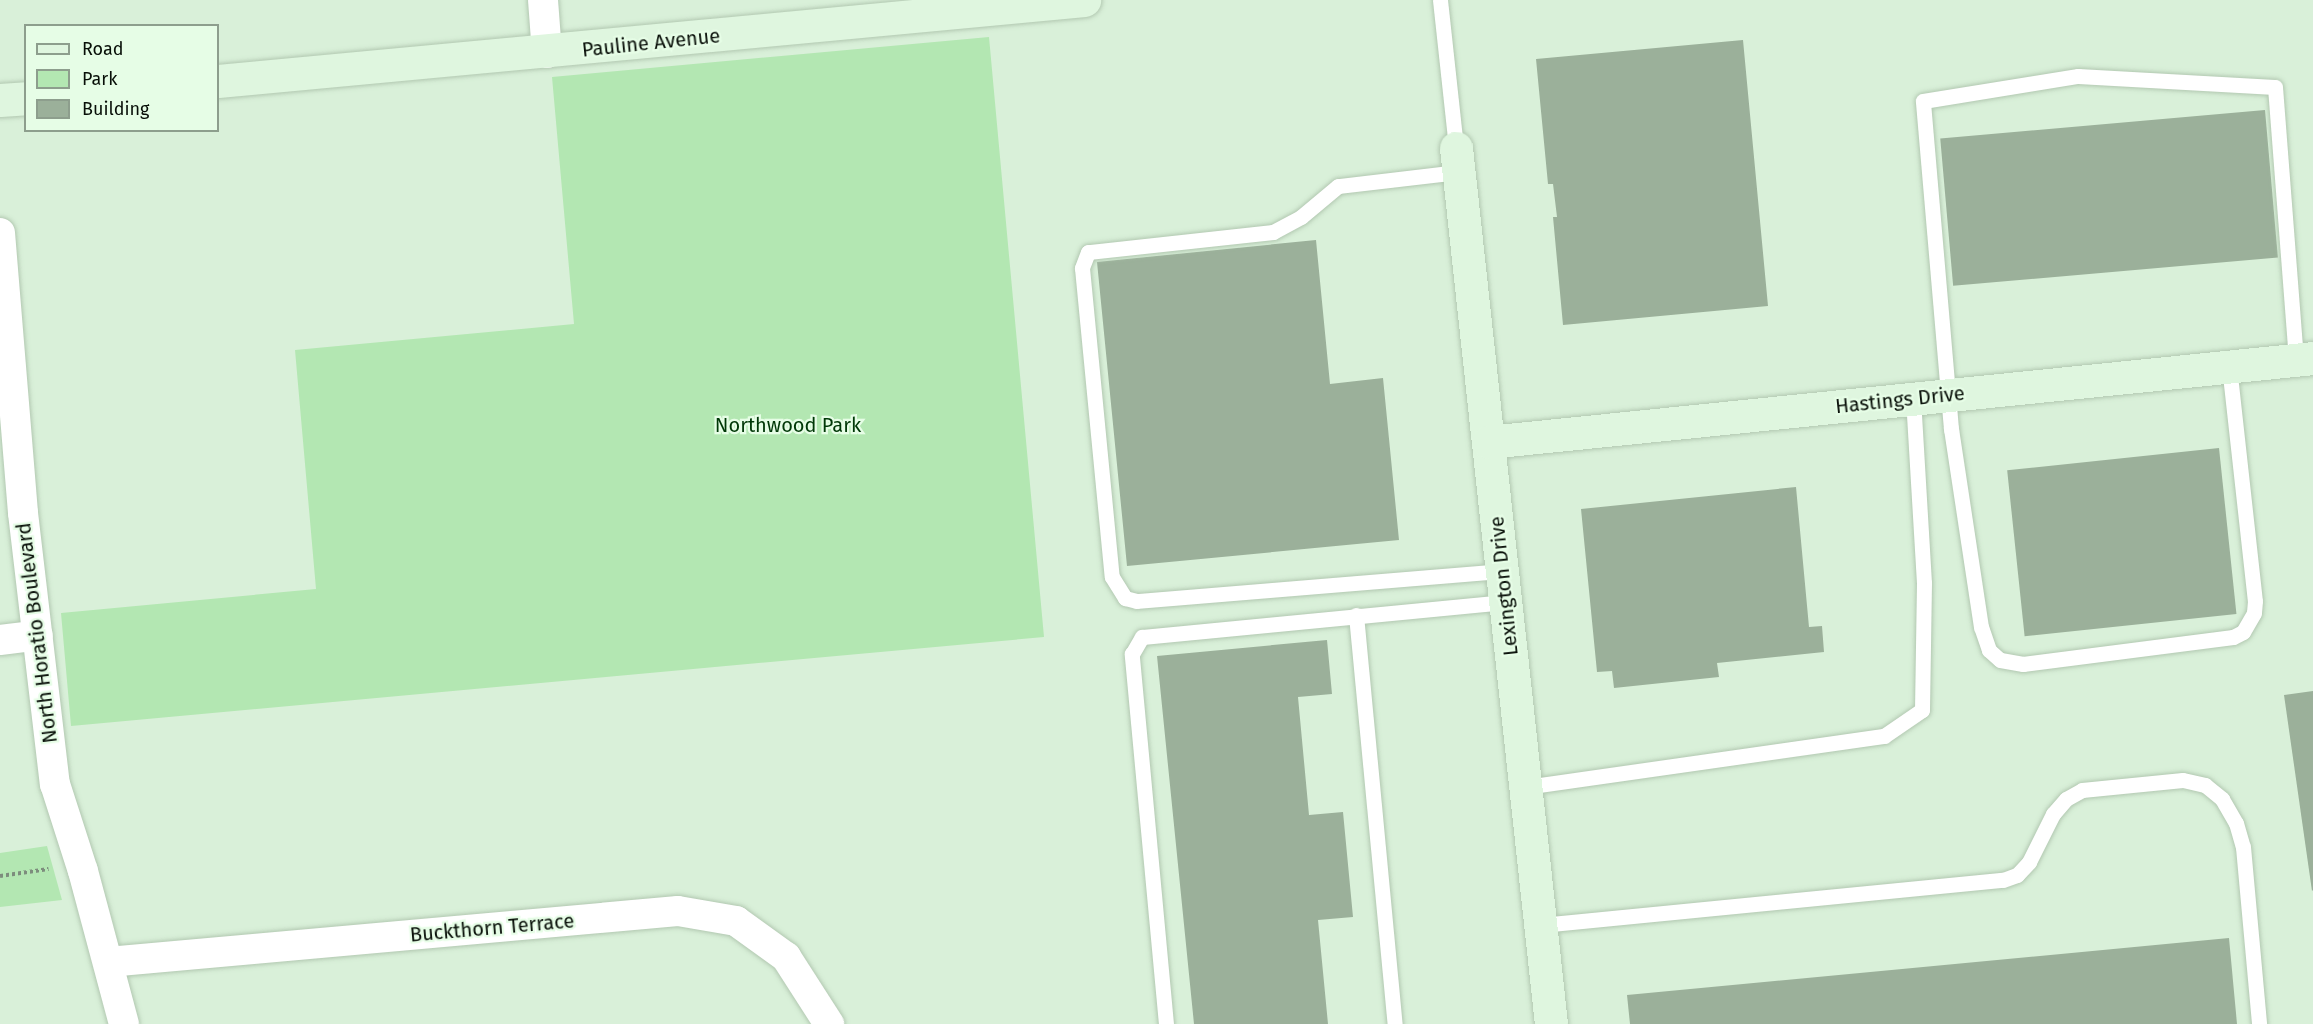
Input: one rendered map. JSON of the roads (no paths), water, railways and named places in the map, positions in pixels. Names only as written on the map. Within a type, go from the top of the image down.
[{"type":"street","points":[[543,0],[547,53]]},
{"type":"street","name":"Pauline Avenue","points":[[219,81],[547,53],[1084,0]]},
{"type":"street","points":[[0,100],[24,98]]},
{"type":"street","name":"Lexington Drive","points":[[1457,160],[1551,1024]]},
{"type":"street","name":"North Horatio Boulevard","points":[[0,233],[23,513],[55,784],[81,863],[124,1024]]},
{"type":"street","name":"Hastings Drive","points":[[1488,442],[2309,359]]},
{"type":"street","points":[[0,640],[38,635]]},
{"type":"street","name":"Buckthorn Terrace","points":[[108,963],[678,911],[736,921],[786,957],[829,1024]]},
{"type":"lane","points":[[1440,0],[1457,160],[1338,186],[1301,218],[1272,231],[1088,252],[1082,268],[1112,577],[1125,598],[1137,601],[1504,586]]},
{"type":"lane","points":[[2229,366],[2255,601],[2249,623],[2232,637],[2023,664],[2000,660],[1989,650],[1981,627],[1948,395],[1923,101],[2078,76],[2274,87],[2309,359]]},
{"type":"lane","points":[[1526,787],[1884,736],[1922,710],[1924,583],[1913,399]]},
{"type":"lane","points":[[1166,1024],[1132,654],[1142,637],[1159,633],[1356,615],[1504,586]]},
{"type":"lane","points":[[1356,615],[1395,1024]]},
{"type":"lane","points":[[1540,925],[2003,880],[2018,874],[2029,862],[2053,814],[2066,799],[2082,790],[2183,780],[2205,785],[2222,799],[2236,823],[2243,847],[2259,1024]]},
{"type":"park label","name":"Northwood Park","points":[[788,425]]}]
